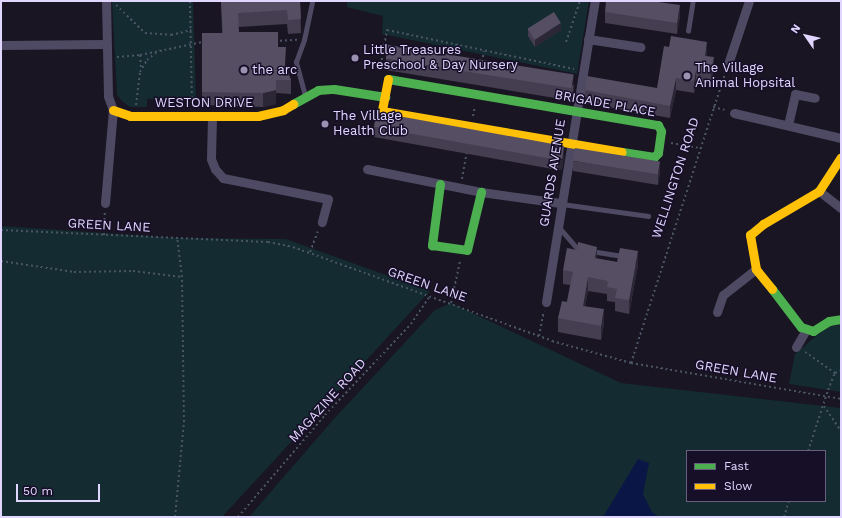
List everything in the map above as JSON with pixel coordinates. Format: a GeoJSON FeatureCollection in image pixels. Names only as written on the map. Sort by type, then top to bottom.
{"type":"FeatureCollection","features":[{"type":"Feature","properties":{"kind":"street"},"geometry":{"type":"LineString","coordinates":[[105,203],[113,110],[108,96],[105,44],[106,1]]}},
{"type":"Feature","properties":{"kind":"street","name":"GUARDS AVENUE"},"geometry":{"type":"LineString","coordinates":[[546,302],[560,203],[595,1]]}},
{"type":"Feature","properties":{"kind":"street"},"geometry":{"type":"LineString","coordinates":[[729,61],[749,1]]}},
{"type":"Feature","properties":{"kind":"street"},"geometry":{"type":"LineString","coordinates":[[588,39],[640,47]]}},
{"type":"Feature","properties":{"kind":"street"},"geometry":{"type":"LineString","coordinates":[[1,45],[105,44]]}},
{"type":"Feature","properties":{"kind":"street","name":"BRIGADE PLACE"},"geometry":{"type":"LineString","coordinates":[[388,79],[658,125],[661,131],[658,153],[654,157],[382,112],[385,97],[388,79]]}},
{"type":"Feature","properties":{"kind":"street","name":"WESTON DRIVE"},"geometry":{"type":"LineString","coordinates":[[113,110],[137,116],[257,119],[283,110],[318,90],[334,89],[385,97]]}},
{"type":"Feature","properties":{"kind":"street"},"geometry":{"type":"LineString","coordinates":[[788,125],[795,94],[815,98]]}},
{"type":"Feature","properties":{"kind":"street"},"geometry":{"type":"LineString","coordinates":[[734,113],[841,138]]}},
{"type":"Feature","properties":{"kind":"street"},"geometry":{"type":"LineString","coordinates":[[212,117],[211,159],[214,169],[222,178],[328,199],[322,222]]}},
{"type":"Feature","properties":{"kind":"street"},"geometry":{"type":"LineString","coordinates":[[841,157],[833,173],[819,191],[763,224],[750,235],[756,269],[801,327],[806,330],[813,331],[829,321],[841,319]]}},
{"type":"Feature","properties":{"kind":"street"},"geometry":{"type":"LineString","coordinates":[[367,169],[481,192],[560,203]]}},
{"type":"Feature","properties":{"kind":"street"},"geometry":{"type":"LineString","coordinates":[[440,184],[432,245],[468,250],[481,192]]}},
{"type":"Feature","properties":{"kind":"street"},"geometry":{"type":"LineString","coordinates":[[819,191],[841,208]]}},
{"type":"Feature","properties":{"kind":"street"},"geometry":{"type":"LineString","coordinates":[[717,312],[723,295],[756,269]]}},
{"type":"Feature","properties":{"kind":"street"},"geometry":{"type":"LineString","coordinates":[[797,346],[806,330]]}},
{"type":"Feature","properties":{"kind":"lane"},"geometry":{"type":"LineString","coordinates":[[306,97],[296,62],[304,40],[312,1]]}},
{"type":"Feature","properties":{"kind":"lane"},"geometry":{"type":"LineString","coordinates":[[688,31],[693,1]]}},
{"type":"Feature","properties":{"kind":"lane"},"geometry":{"type":"LineString","coordinates":[[560,203],[648,216]]}},
{"type":"Feature","properties":{"kind":"lane"},"geometry":{"type":"LineString","coordinates":[[557,224],[577,248],[627,257]]}},
{"type":"Feature","properties":{"kind":"path"},"geometry":{"type":"LineString","coordinates":[[113,1],[145,33],[171,35],[191,30]]}},
{"type":"Feature","properties":{"kind":"path"},"geometry":{"type":"LineString","coordinates":[[190,1],[192,117]]}},
{"type":"Feature","properties":{"kind":"path"},"geometry":{"type":"LineString","coordinates":[[566,42],[580,1]]}},
{"type":"Feature","properties":{"kind":"path"},"geometry":{"type":"LineString","coordinates":[[379,74],[387,30],[582,71]]}},
{"type":"Feature","properties":{"kind":"path"},"geometry":{"type":"LineString","coordinates":[[274,41],[304,40]]}},
{"type":"Feature","properties":{"kind":"path"},"geometry":{"type":"LineString","coordinates":[[106,58],[140,55],[191,43],[205,42]]}},
{"type":"Feature","properties":{"kind":"path"},"geometry":{"type":"LineString","coordinates":[[141,69],[147,60],[159,51]]}},
{"type":"Feature","properties":{"kind":"path"},"geometry":{"type":"LineString","coordinates":[[137,116],[136,91],[141,69],[140,55]]}},
{"type":"Feature","properties":{"kind":"path","name":"WELLINGTON ROAD"},"geometry":{"type":"LineString","coordinates":[[631,363],[699,148],[729,61]]}},
{"type":"Feature","properties":{"kind":"path"},"geometry":{"type":"LineString","coordinates":[[713,106],[734,113]]}},
{"type":"Feature","properties":{"kind":"path"},"geometry":{"type":"LineString","coordinates":[[660,141],[699,148]]}},
{"type":"Feature","properties":{"kind":"path"},"geometry":{"type":"LineString","coordinates":[[104,235],[105,203]]}},
{"type":"Feature","properties":{"kind":"path"},"geometry":{"type":"LineString","coordinates":[[310,252],[322,222]]}},
{"type":"Feature","properties":{"kind":"path","name":"GREEN LANE"},"geometry":{"type":"LineString","coordinates":[[1,230],[268,242],[310,252],[429,297],[452,303],[539,336],[631,363],[841,399]]}},
{"type":"Feature","properties":{"kind":"path"},"geometry":{"type":"LineString","coordinates":[[175,517],[184,422],[182,277],[177,238]]}},
{"type":"Feature","properties":{"kind":"path"},"geometry":{"type":"LineString","coordinates":[[452,303],[463,250]]}},
{"type":"Feature","properties":{"kind":"path"},"geometry":{"type":"LineString","coordinates":[[1,261],[74,272],[133,271],[182,277]]}},
{"type":"Feature","properties":{"kind":"path","name":"MAGAZINE ROAD"},"geometry":{"type":"LineString","coordinates":[[238,517],[325,415],[410,324],[429,297]]}},
{"type":"Feature","properties":{"kind":"path"},"geometry":{"type":"LineString","coordinates":[[539,336],[546,302]]}},
{"type":"Feature","properties":{"kind":"path"},"geometry":{"type":"LineString","coordinates":[[797,346],[808,356],[834,373],[841,371]]}},
{"type":"Feature","properties":{"kind":"path"},"geometry":{"type":"LineString","coordinates":[[808,450],[834,373]]}},
{"type":"Feature","properties":{"kind":"path"},"geometry":{"type":"LineString","coordinates":[[824,406],[841,431]]}},
{"type":"Feature","properties":{"kind":"path"},"geometry":{"type":"LineString","coordinates":[[784,517],[789,502]]}},
{"type":"Feature","properties":{"kind":"green space"},"geometry":{"type":"Polygon","coordinates":[[[112,1],[193,1],[196,98],[147,99],[147,107],[130,107],[123,102],[117,95],[112,1]]]}},
{"type":"Feature","properties":{"kind":"green space"},"geometry":{"type":"Polygon","coordinates":[[[347,1],[589,1],[577,74],[382,34],[383,16],[347,7],[347,1]]]}},
{"type":"Feature","properties":{"kind":"green space"},"geometry":{"type":"Polygon","coordinates":[[[1,226],[177,238],[286,239],[430,291],[222,517],[1,517],[1,226]]]}},
{"type":"Feature","properties":{"kind":"green space"},"geometry":{"type":"Polygon","coordinates":[[[451,303],[621,383],[841,408],[841,517],[249,517],[332,421],[435,310],[451,303]]]}},
{"type":"Feature","properties":{"kind":"green space"},"geometry":{"type":"Polygon","coordinates":[[[841,325],[841,392],[789,384],[795,354],[817,335],[831,326],[841,325]]]}},
{"type":"Feature","properties":{"kind":"shaded area"},"geometry":{"type":"Polygon","coordinates":[[[638,459],[649,463],[643,494],[652,512],[659,517],[603,517],[638,459]]]}},
{"type":"Feature","properties":{"kind":"building"},"geometry":{"type":"Polygon","coordinates":[[[221,1],[300,1],[301,19],[288,20],[287,10],[238,13],[239,32],[278,32],[278,47],[286,47],[285,65],[291,80],[276,80],[276,90],[263,93],[202,92],[202,33],[223,33],[221,1]]]}},
{"type":"Feature","properties":{"kind":"building"},"geometry":{"type":"Polygon","coordinates":[[[606,1],[651,1],[680,5],[677,23],[605,12],[606,1]]]}},
{"type":"Feature","properties":{"kind":"building"},"geometry":{"type":"Polygon","coordinates":[[[554,12],[561,23],[535,39],[528,28],[554,12]]]}},
{"type":"Feature","properties":{"kind":"building"},"geometry":{"type":"Polygon","coordinates":[[[671,36],[707,42],[705,56],[714,57],[711,72],[696,70],[694,81],[676,78],[670,106],[585,90],[587,76],[657,88],[664,46],[669,47],[671,36]]]}},
{"type":"Feature","properties":{"kind":"building"},"geometry":{"type":"Polygon","coordinates":[[[388,45],[574,74],[571,88],[386,59],[388,45]]]}},
{"type":"Feature","properties":{"kind":"building"},"geometry":{"type":"Polygon","coordinates":[[[376,112],[564,146],[562,159],[558,160],[374,127],[376,112]]]}},
{"type":"Feature","properties":{"kind":"building"},"geometry":{"type":"Polygon","coordinates":[[[575,148],[660,161],[658,174],[573,161],[575,148]]]}},
{"type":"Feature","properties":{"kind":"building"},"geometry":{"type":"Polygon","coordinates":[[[578,242],[597,247],[595,258],[617,262],[620,248],[638,251],[629,300],[615,298],[617,289],[607,287],[608,281],[588,277],[583,306],[604,309],[601,326],[558,318],[562,301],[567,302],[573,272],[563,270],[567,248],[577,250],[578,242]]]}},
{"type":"Feature","properties":{"kind":"traffic: fast"},"geometry":{"type":"LineString","coordinates":[[388,79],[658,125],[661,131],[658,153],[654,157],[622,152]]}},
{"type":"Feature","properties":{"kind":"traffic: fast"},"geometry":{"type":"LineString","coordinates":[[293,104],[318,90],[334,89],[385,97]]}},
{"type":"Feature","properties":{"kind":"traffic: fast"},"geometry":{"type":"LineString","coordinates":[[440,184],[432,245],[467,250],[481,192]]}},
{"type":"Feature","properties":{"kind":"traffic: fast"},"geometry":{"type":"LineString","coordinates":[[772,289],[801,327],[813,331],[829,321],[841,319]]}},
{"type":"Feature","properties":{"kind":"traffic: slow"},"geometry":{"type":"LineString","coordinates":[[388,79],[382,111],[622,152]]}},
{"type":"Feature","properties":{"kind":"traffic: slow"},"geometry":{"type":"LineString","coordinates":[[113,110],[130,116],[258,116],[283,110],[293,104]]}},
{"type":"Feature","properties":{"kind":"traffic: slow"},"geometry":{"type":"LineString","coordinates":[[772,289],[756,269],[750,235],[763,224],[819,191],[841,157]]}},
{"type":"Feature","properties":{"kind":"place","name":"Little Treasures Preschool & Day Nursery"},"geometry":{"type":"Point","coordinates":[355,58]}},
{"type":"Feature","properties":{"kind":"place","name":"the arc"},"geometry":{"type":"Point","coordinates":[244,70]}},
{"type":"Feature","properties":{"kind":"place","name":"The Village Animal Hopsital"},"geometry":{"type":"Point","coordinates":[687,76]}},
{"type":"Feature","properties":{"kind":"place","name":"The Village Health Club"},"geometry":{"type":"Point","coordinates":[325,124]}}]}
